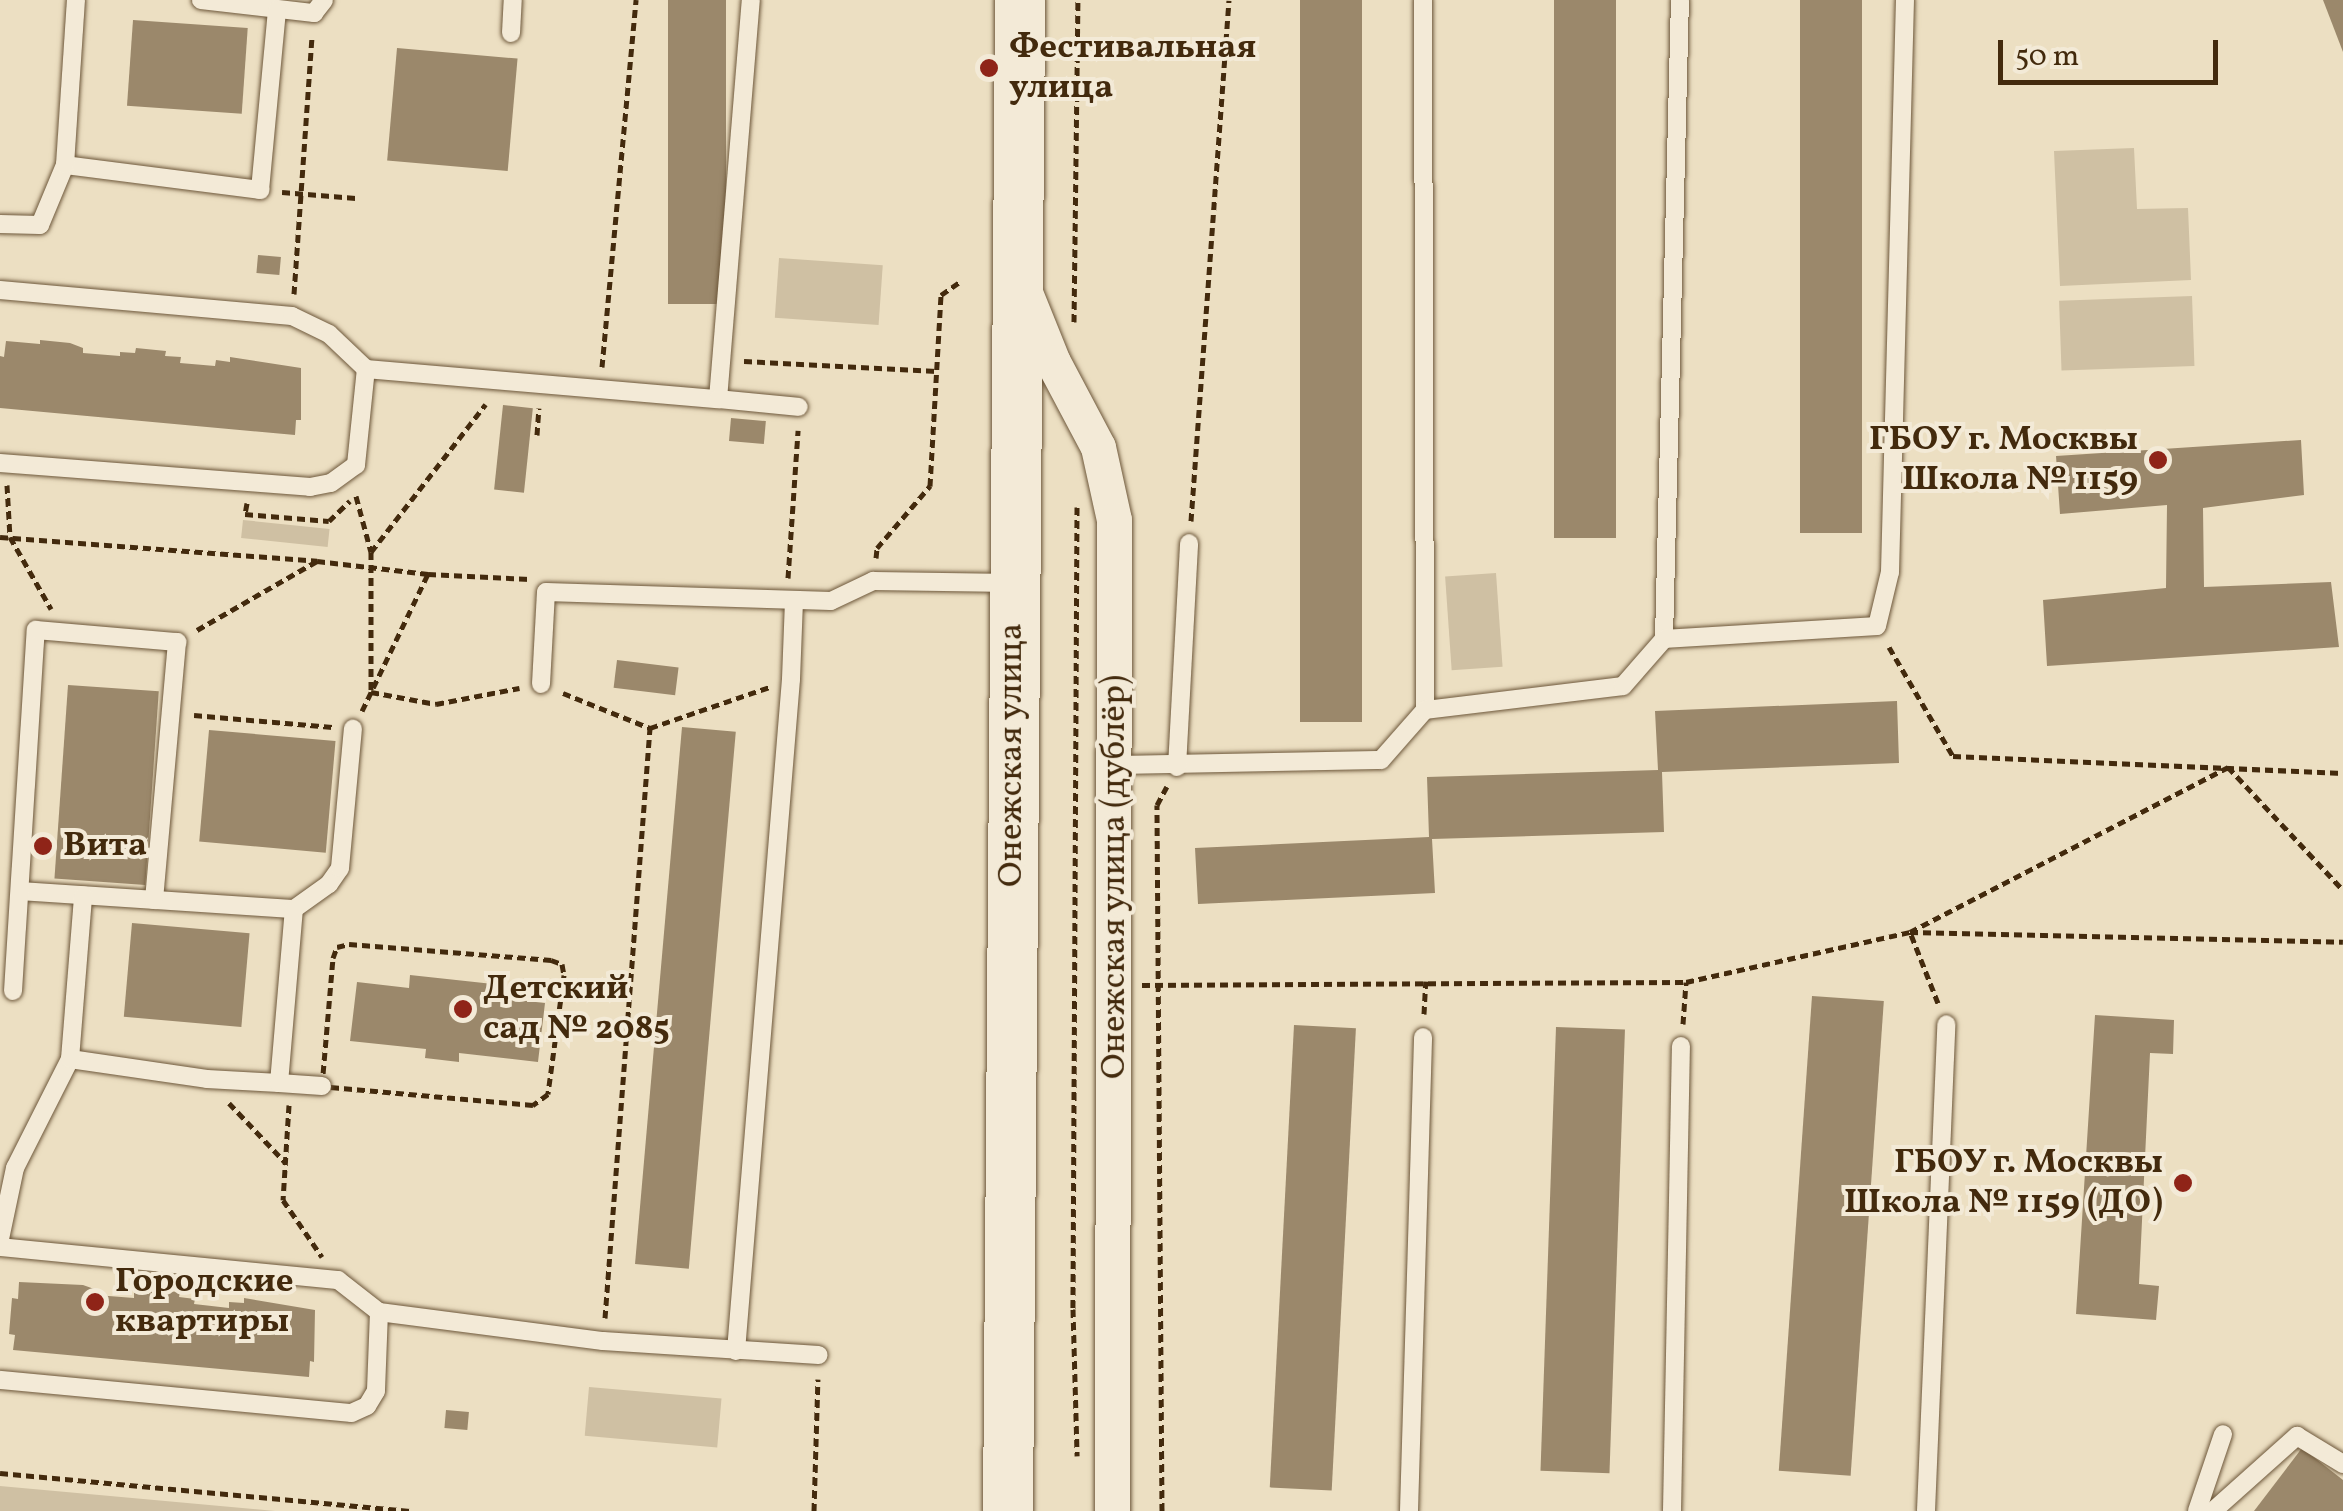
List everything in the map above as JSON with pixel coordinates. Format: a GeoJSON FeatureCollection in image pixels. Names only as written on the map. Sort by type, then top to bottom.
{"type":"FeatureCollection","features":[{"type":"Feature","properties":{"kind":"main road","name":"Онежская улица"},"geometry":{"type":"LineString","coordinates":[[1008,1511],[1020,0]]}},
{"type":"Feature","properties":{"kind":"street","name":"Онежская улица (дублёр)"},"geometry":{"type":"LineString","coordinates":[[1015,264],[1053,362],[1098,447],[1114,520],[1112,1511]]}},
{"type":"Feature","properties":{"kind":"lane"},"geometry":{"type":"LineString","coordinates":[[0,224],[40,225],[65,165],[76,0]]}},
{"type":"Feature","properties":{"kind":"lane"},"geometry":{"type":"LineString","coordinates":[[201,0],[277,10],[319,6]]}},
{"type":"Feature","properties":{"kind":"lane"},"geometry":{"type":"LineString","coordinates":[[510,33],[513,0]]}},
{"type":"Feature","properties":{"kind":"lane"},"geometry":{"type":"LineString","coordinates":[[718,399],[751,0]]}},
{"type":"Feature","properties":{"kind":"lane"},"geometry":{"type":"LineString","coordinates":[[1422,0],[1425,710]]}},
{"type":"Feature","properties":{"kind":"lane"},"geometry":{"type":"LineString","coordinates":[[1114,764],[1177,767],[1380,760],[1425,710],[1623,686],[1664,639],[1680,0]]}},
{"type":"Feature","properties":{"kind":"lane"},"geometry":{"type":"LineString","coordinates":[[1664,639],[1877,626],[1890,572],[1904,0]]}},
{"type":"Feature","properties":{"kind":"lane"},"geometry":{"type":"LineString","coordinates":[[65,165],[260,190],[277,10]]}},
{"type":"Feature","properties":{"kind":"lane"},"geometry":{"type":"LineString","coordinates":[[0,290],[292,316],[329,334],[366,369],[799,407]]}},
{"type":"Feature","properties":{"kind":"lane"},"geometry":{"type":"LineString","coordinates":[[3,463],[310,486],[332,483],[356,464],[366,369]]}},
{"type":"Feature","properties":{"kind":"lane"},"geometry":{"type":"LineString","coordinates":[[1177,767],[1189,544]]}},
{"type":"Feature","properties":{"kind":"lane"},"geometry":{"type":"LineString","coordinates":[[541,684],[546,592],[790,596],[831,601],[873,580],[1013,583]]}},
{"type":"Feature","properties":{"kind":"lane"},"geometry":{"type":"LineString","coordinates":[[736,1351],[791,680],[790,596]]}},
{"type":"Feature","properties":{"kind":"lane"},"geometry":{"type":"LineString","coordinates":[[13,991],[36,630],[177,642],[174,713],[154,900]]}},
{"type":"Feature","properties":{"kind":"lane"},"geometry":{"type":"LineString","coordinates":[[21,891],[294,909],[329,884],[340,868],[353,729]]}},
{"type":"Feature","properties":{"kind":"lane"},"geometry":{"type":"LineString","coordinates":[[0,1239],[15,1168],[70,1059],[83,896]]}},
{"type":"Feature","properties":{"kind":"lane"},"geometry":{"type":"LineString","coordinates":[[285,1083],[294,909]]}},
{"type":"Feature","properties":{"kind":"lane"},"geometry":{"type":"LineString","coordinates":[[1926,1511],[1946,1024]]}},
{"type":"Feature","properties":{"kind":"lane"},"geometry":{"type":"LineString","coordinates":[[1409,1511],[1423,1036]]}},
{"type":"Feature","properties":{"kind":"lane"},"geometry":{"type":"LineString","coordinates":[[1672,1511],[1682,1046]]}},
{"type":"Feature","properties":{"kind":"lane"},"geometry":{"type":"LineString","coordinates":[[70,1059],[207,1079],[322,1086]]}},
{"type":"Feature","properties":{"kind":"lane"},"geometry":{"type":"LineString","coordinates":[[0,1247],[338,1280],[379,1312],[603,1340],[819,1355]]}},
{"type":"Feature","properties":{"kind":"lane"},"geometry":{"type":"LineString","coordinates":[[0,1380],[351,1413],[367,1406],[376,1391],[379,1312]]}},
{"type":"Feature","properties":{"kind":"lane"},"geometry":{"type":"LineString","coordinates":[[2196,1511],[2224,1434]]}},
{"type":"Feature","properties":{"kind":"lane"},"geometry":{"type":"LineString","coordinates":[[2213,1511],[2297,1436],[2343,1464]]}},
{"type":"Feature","properties":{"kind":"path"},"geometry":{"type":"LineString","coordinates":[[600,390],[636,0]]}},
{"type":"Feature","properties":{"kind":"path"},"geometry":{"type":"LineString","coordinates":[[1074,327],[1078,0]]}},
{"type":"Feature","properties":{"kind":"path"},"geometry":{"type":"LineString","coordinates":[[1189,544],[1229,0]]}},
{"type":"Feature","properties":{"kind":"path"},"geometry":{"type":"LineString","coordinates":[[292,316],[319,6]]}},
{"type":"Feature","properties":{"kind":"path"},"geometry":{"type":"LineString","coordinates":[[260,190],[356,198]]}},
{"type":"Feature","properties":{"kind":"path"},"geometry":{"type":"LineString","coordinates":[[873,580],[877,548],[930,486],[941,295],[961,281]]}},
{"type":"Feature","properties":{"kind":"path"},"geometry":{"type":"LineString","coordinates":[[721,360],[936,371]]}},
{"type":"Feature","properties":{"kind":"path"},"geometry":{"type":"LineString","coordinates":[[371,552],[504,381]]}},
{"type":"Feature","properties":{"kind":"path"},"geometry":{"type":"LineString","coordinates":[[790,596],[799,407]]}},
{"type":"Feature","properties":{"kind":"path"},"geometry":{"type":"LineString","coordinates":[[3,463],[10,538],[64,633]]}},
{"type":"Feature","properties":{"kind":"path"},"geometry":{"type":"LineString","coordinates":[[356,464],[362,484],[356,496],[371,552],[371,692]]}},
{"type":"Feature","properties":{"kind":"path"},"geometry":{"type":"LineString","coordinates":[[1076,494],[1073,1309],[1078,1474]]}},
{"type":"Feature","properties":{"kind":"path"},"geometry":{"type":"LineString","coordinates":[[0,536],[317,561],[428,574],[541,579]]}},
{"type":"Feature","properties":{"kind":"path"},"geometry":{"type":"LineString","coordinates":[[177,642],[317,561]]}},
{"type":"Feature","properties":{"kind":"path"},"geometry":{"type":"LineString","coordinates":[[174,713],[353,729],[428,574]]}},
{"type":"Feature","properties":{"kind":"path"},"geometry":{"type":"LineString","coordinates":[[1877,626],[1953,756],[2343,773]]}},
{"type":"Feature","properties":{"kind":"path"},"geometry":{"type":"LineString","coordinates":[[371,692],[436,704],[541,684],[650,728],[791,680]]}},
{"type":"Feature","properties":{"kind":"path"},"geometry":{"type":"LineString","coordinates":[[603,1340],[650,728]]}},
{"type":"Feature","properties":{"kind":"path"},"geometry":{"type":"LineString","coordinates":[[1162,1511],[1157,805],[1177,767]]}},
{"type":"Feature","properties":{"kind":"path"},"geometry":{"type":"LineString","coordinates":[[2228,767],[2343,890]]}},
{"type":"Feature","properties":{"kind":"path"},"geometry":{"type":"LineString","coordinates":[[1910,932],[2228,767]]}},
{"type":"Feature","properties":{"kind":"path"},"geometry":{"type":"LineString","coordinates":[[1910,932],[1946,1024]]}},
{"type":"Feature","properties":{"kind":"path"},"geometry":{"type":"LineString","coordinates":[[1114,985],[1686,982],[1910,932],[2343,942]]}},
{"type":"Feature","properties":{"kind":"path"},"geometry":{"type":"LineString","coordinates":[[349,944],[562,964],[553,1084],[542,1101],[533,1105],[322,1086],[337,947],[349,944]]}},
{"type":"Feature","properties":{"kind":"path"},"geometry":{"type":"LineString","coordinates":[[1423,1036],[1426,981]]}},
{"type":"Feature","properties":{"kind":"path"},"geometry":{"type":"LineString","coordinates":[[1682,1046],[1686,982]]}},
{"type":"Feature","properties":{"kind":"path"},"geometry":{"type":"LineString","coordinates":[[207,1079],[286,1162]]}},
{"type":"Feature","properties":{"kind":"path"},"geometry":{"type":"LineString","coordinates":[[285,1083],[284,1200],[338,1280]]}},
{"type":"Feature","properties":{"kind":"path"},"geometry":{"type":"LineString","coordinates":[[814,1511],[819,1355]]}},
{"type":"Feature","properties":{"kind":"path"},"geometry":{"type":"LineString","coordinates":[[0,1473],[410,1511]]}},
{"type":"Feature","properties":{"kind":"shaded area"},"geometry":{"type":"Polygon","coordinates":[[[2134,148],[2137,209],[2188,208],[2191,280],[2060,286],[2054,151],[2134,148]]]}},
{"type":"Feature","properties":{"kind":"shaded area"},"geometry":{"type":"Polygon","coordinates":[[[779,258],[883,265],[879,325],[775,318],[779,258]]]}},
{"type":"Feature","properties":{"kind":"shaded area"},"geometry":{"type":"Polygon","coordinates":[[[2192,296],[2194,366],[2062,371],[2059,301],[2192,296]]]}},
{"type":"Feature","properties":{"kind":"shaded area"},"geometry":{"type":"Polygon","coordinates":[[[243,520],[330,529],[328,547],[241,538],[243,520]]]}},
{"type":"Feature","properties":{"kind":"shaded area"},"geometry":{"type":"Polygon","coordinates":[[[1496,573],[1503,667],[1452,670],[1445,577],[1496,573]]]}},
{"type":"Feature","properties":{"kind":"shaded area"},"geometry":{"type":"Polygon","coordinates":[[[589,1387],[721,1399],[717,1447],[585,1436],[589,1387]]]}},
{"type":"Feature","properties":{"kind":"shaded area"},"geometry":{"type":"Polygon","coordinates":[[[0,1486],[275,1511],[0,1511],[0,1486]]]}},
{"type":"Feature","properties":{"kind":"building"},"geometry":{"type":"Polygon","coordinates":[[[668,0],[726,0],[726,304],[668,304],[668,0]]]}},
{"type":"Feature","properties":{"kind":"building"},"geometry":{"type":"Polygon","coordinates":[[[1300,0],[1362,0],[1362,722],[1300,722],[1300,0]]]}},
{"type":"Feature","properties":{"kind":"building"},"geometry":{"type":"Polygon","coordinates":[[[1554,0],[1616,0],[1616,538],[1554,538],[1554,0]]]}},
{"type":"Feature","properties":{"kind":"building"},"geometry":{"type":"Polygon","coordinates":[[[1800,0],[1862,0],[1862,533],[1800,533],[1800,0]]]}},
{"type":"Feature","properties":{"kind":"building"},"geometry":{"type":"Polygon","coordinates":[[[2323,0],[2343,0],[2343,52],[2323,0]]]}},
{"type":"Feature","properties":{"kind":"building"},"geometry":{"type":"Polygon","coordinates":[[[133,20],[248,28],[242,114],[127,106],[133,20]]]}},
{"type":"Feature","properties":{"kind":"building"},"geometry":{"type":"Polygon","coordinates":[[[397,48],[518,59],[508,171],[387,161],[397,48]]]}},
{"type":"Feature","properties":{"kind":"building"},"geometry":{"type":"Polygon","coordinates":[[[258,255],[281,257],[279,275],[256,273],[258,255]]]}},
{"type":"Feature","properties":{"kind":"building"},"geometry":{"type":"Polygon","coordinates":[[[40,340],[70,343],[83,348],[83,353],[120,356],[120,352],[135,353],[136,348],[166,351],[165,356],[181,357],[180,363],[215,366],[216,360],[230,362],[230,357],[301,368],[301,420],[296,420],[295,435],[0,408],[0,356],[4,357],[6,341],[40,344],[40,340]]]}},
{"type":"Feature","properties":{"kind":"building"},"geometry":{"type":"Polygon","coordinates":[[[503,405],[533,408],[524,493],[494,490],[503,405]]]}},
{"type":"Feature","properties":{"kind":"building"},"geometry":{"type":"Polygon","coordinates":[[[731,418],[766,421],[764,444],[729,441],[731,418]]]}},
{"type":"Feature","properties":{"kind":"building"},"geometry":{"type":"Polygon","coordinates":[[[2301,440],[2304,495],[2203,508],[2204,587],[2331,582],[2339,647],[2047,666],[2043,600],[2166,588],[2167,505],[2060,514],[2056,456],[2301,440]]]}},
{"type":"Feature","properties":{"kind":"building"},"geometry":{"type":"Polygon","coordinates":[[[617,660],[679,668],[675,695],[614,688],[617,660]]]}},
{"type":"Feature","properties":{"kind":"building"},"geometry":{"type":"Polygon","coordinates":[[[68,685],[159,691],[145,885],[54,879],[68,685]]]}},
{"type":"Feature","properties":{"kind":"building"},"geometry":{"type":"Polygon","coordinates":[[[1897,701],[1899,763],[1662,772],[1664,832],[1432,839],[1435,893],[1198,904],[1195,848],[1429,837],[1427,777],[1658,770],[1655,711],[1897,701]]]}},
{"type":"Feature","properties":{"kind":"building"},"geometry":{"type":"Polygon","coordinates":[[[682,727],[736,732],[689,1269],[635,1264],[682,727]]]}},
{"type":"Feature","properties":{"kind":"building"},"geometry":{"type":"Polygon","coordinates":[[[209,730],[336,741],[326,853],[199,842],[209,730]]]}},
{"type":"Feature","properties":{"kind":"building"},"geometry":{"type":"Polygon","coordinates":[[[132,923],[250,933],[241,1027],[124,1017],[132,923]]]}},
{"type":"Feature","properties":{"kind":"building"},"geometry":{"type":"Polygon","coordinates":[[[410,975],[493,984],[491,997],[545,1003],[538,1062],[459,1053],[459,1062],[425,1058],[426,1049],[350,1041],[357,982],[409,988],[410,975]]]}},
{"type":"Feature","properties":{"kind":"building"},"geometry":{"type":"Polygon","coordinates":[[[1812,996],[1884,1001],[1851,1476],[1779,1471],[1812,996]]]}},
{"type":"Feature","properties":{"kind":"building"},"geometry":{"type":"Polygon","coordinates":[[[2095,1015],[2174,1020],[2173,1054],[2150,1053],[2139,1284],[2159,1286],[2156,1320],[2076,1314],[2095,1015]]]}},
{"type":"Feature","properties":{"kind":"building"},"geometry":{"type":"Polygon","coordinates":[[[1294,1025],[1356,1028],[1332,1491],[1270,1487],[1294,1025]]]}},
{"type":"Feature","properties":{"kind":"building"},"geometry":{"type":"Polygon","coordinates":[[[1556,1027],[1625,1029],[1609,1473],[1541,1471],[1556,1027]]]}},
{"type":"Feature","properties":{"kind":"building"},"geometry":{"type":"Polygon","coordinates":[[[19,1282],[83,1285],[97,1290],[96,1295],[134,1298],[134,1293],[149,1294],[149,1290],[180,1292],[179,1297],[195,1299],[194,1304],[229,1308],[229,1302],[244,1303],[244,1298],[315,1310],[314,1362],[310,1361],[309,1377],[13,1350],[15,1335],[9,1334],[12,1298],[18,1299],[19,1282]]]}},
{"type":"Feature","properties":{"kind":"building"},"geometry":{"type":"Polygon","coordinates":[[[446,1410],[469,1412],[467,1430],[444,1428],[446,1410]]]}},
{"type":"Feature","properties":{"kind":"building"},"geometry":{"type":"Polygon","coordinates":[[[2302,1448],[2343,1480],[2343,1511],[2254,1511],[2302,1448]]]}},
{"type":"Feature","properties":{"kind":"place","name":"Фестивальная улица"},"geometry":{"type":"Point","coordinates":[989,68]}},
{"type":"Feature","properties":{"kind":"place","name":"ГБОУ г. Москвы Школа № 1159"},"geometry":{"type":"Point","coordinates":[2158,460]}},
{"type":"Feature","properties":{"kind":"place","name":"Вита"},"geometry":{"type":"Point","coordinates":[43,846]}},
{"type":"Feature","properties":{"kind":"place","name":"Детский сад № 2085"},"geometry":{"type":"Point","coordinates":[463,1009]}},
{"type":"Feature","properties":{"kind":"place","name":"ГБОУ г. Москвы Школа № 1159 (ДО)"},"geometry":{"type":"Point","coordinates":[2183,1183]}},
{"type":"Feature","properties":{"kind":"place","name":"Городские квартиры"},"geometry":{"type":"Point","coordinates":[95,1302]}}]}
